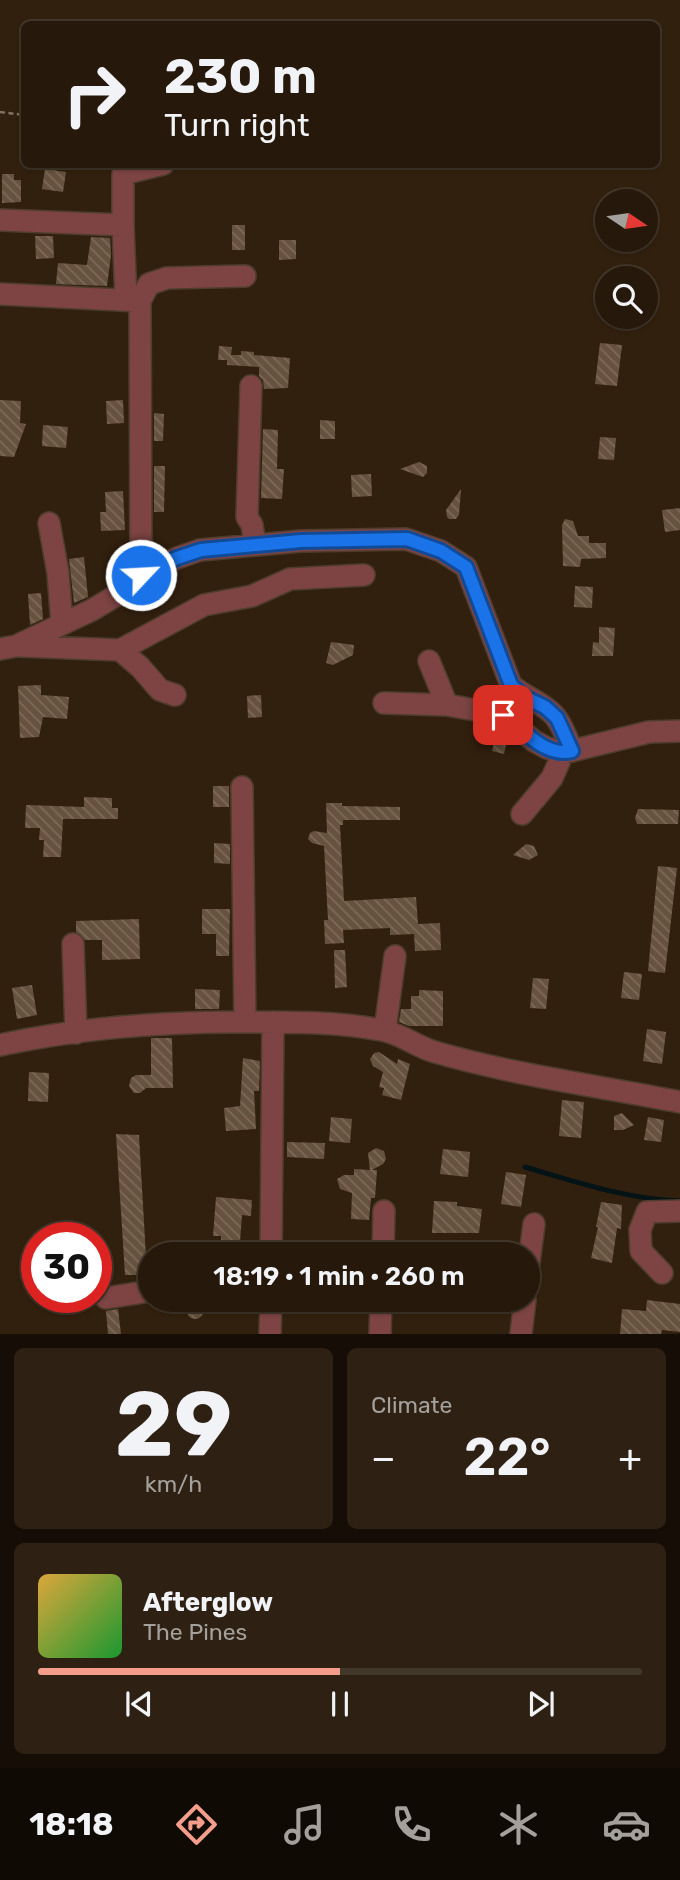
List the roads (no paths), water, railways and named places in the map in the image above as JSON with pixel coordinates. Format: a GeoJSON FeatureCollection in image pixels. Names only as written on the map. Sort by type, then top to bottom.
{"type":"FeatureCollection","features":[{"type":"Feature","properties":{"kind":"street"},"geometry":{"type":"LineString","coordinates":[[123,169],[123,225],[133,300],[141,575]]}},
{"type":"Feature","properties":{"kind":"street"},"geometry":{"type":"LineString","coordinates":[[0,220],[123,225]]}},
{"type":"Feature","properties":{"kind":"street"},"geometry":{"type":"LineString","coordinates":[[0,294],[133,300],[149,284],[167,278],[244,276]]}},
{"type":"Feature","properties":{"kind":"street"},"geometry":{"type":"LineString","coordinates":[[251,386],[247,517],[253,526],[255,545]]}},
{"type":"Feature","properties":{"kind":"street"},"geometry":{"type":"LineString","coordinates":[[48,523],[58,573],[62,624]]}},
{"type":"Feature","properties":{"kind":"street"},"geometry":{"type":"LineString","coordinates":[[8,647],[62,624],[117,595],[141,575],[201,550],[301,541],[407,539],[441,551],[466,567],[511,685],[557,718],[567,752],[552,778],[522,814]]}},
{"type":"Feature","properties":{"kind":"street"},"geometry":{"type":"LineString","coordinates":[[8,647],[120,650],[204,605],[252,596],[290,579],[364,575]]}},
{"type":"Feature","properties":{"kind":"street"},"geometry":{"type":"LineString","coordinates":[[120,650],[140,667],[160,690],[175,695]]}},
{"type":"Feature","properties":{"kind":"street"},"geometry":{"type":"LineString","coordinates":[[429,661],[447,705]]}},
{"type":"Feature","properties":{"kind":"street"},"geometry":{"type":"LineString","coordinates":[[384,703],[447,705],[503,715],[534,741],[547,748],[567,752],[649,732],[680,731]]}},
{"type":"Feature","properties":{"kind":"street"},"geometry":{"type":"LineString","coordinates":[[242,787],[244,1022]]}},
{"type":"Feature","properties":{"kind":"street"},"geometry":{"type":"LineString","coordinates":[[73,944],[76,1033]]}},
{"type":"Feature","properties":{"kind":"street"},"geometry":{"type":"LineString","coordinates":[[385,1030],[395,956]]}},
{"type":"Feature","properties":{"kind":"street"},"geometry":{"type":"LineString","coordinates":[[271,1242],[272,1022]]}},
{"type":"Feature","properties":{"kind":"street"},"geometry":{"type":"LineString","coordinates":[[0,1045],[34,1038],[151,1024],[325,1022],[385,1030],[433,1052],[680,1102]]}},
{"type":"Feature","properties":{"kind":"street"},"geometry":{"type":"LineString","coordinates":[[383,1242],[384,1211]]}},
{"type":"Feature","properties":{"kind":"street"},"geometry":{"type":"LineString","coordinates":[[662,1273],[641,1251],[640,1230],[647,1212],[680,1211]]}},
{"type":"Feature","properties":{"kind":"street"},"geometry":{"type":"LineString","coordinates":[[532,1242],[534,1224]]}},
{"type":"Feature","properties":{"kind":"street"},"geometry":{"type":"LineString","coordinates":[[112,1297],[138,1293]]}},
{"type":"Feature","properties":{"kind":"street"},"geometry":{"type":"LineString","coordinates":[[270,1334],[271,1312]]}},
{"type":"Feature","properties":{"kind":"street"},"geometry":{"type":"LineString","coordinates":[[380,1334],[381,1312]]}},
{"type":"Feature","properties":{"kind":"street"},"geometry":{"type":"LineString","coordinates":[[521,1334],[524,1312]]}},
{"type":"Feature","properties":{"kind":"waterway"},"geometry":{"type":"LineString","coordinates":[[525,1167],[621,1193],[680,1201]]}}]}
